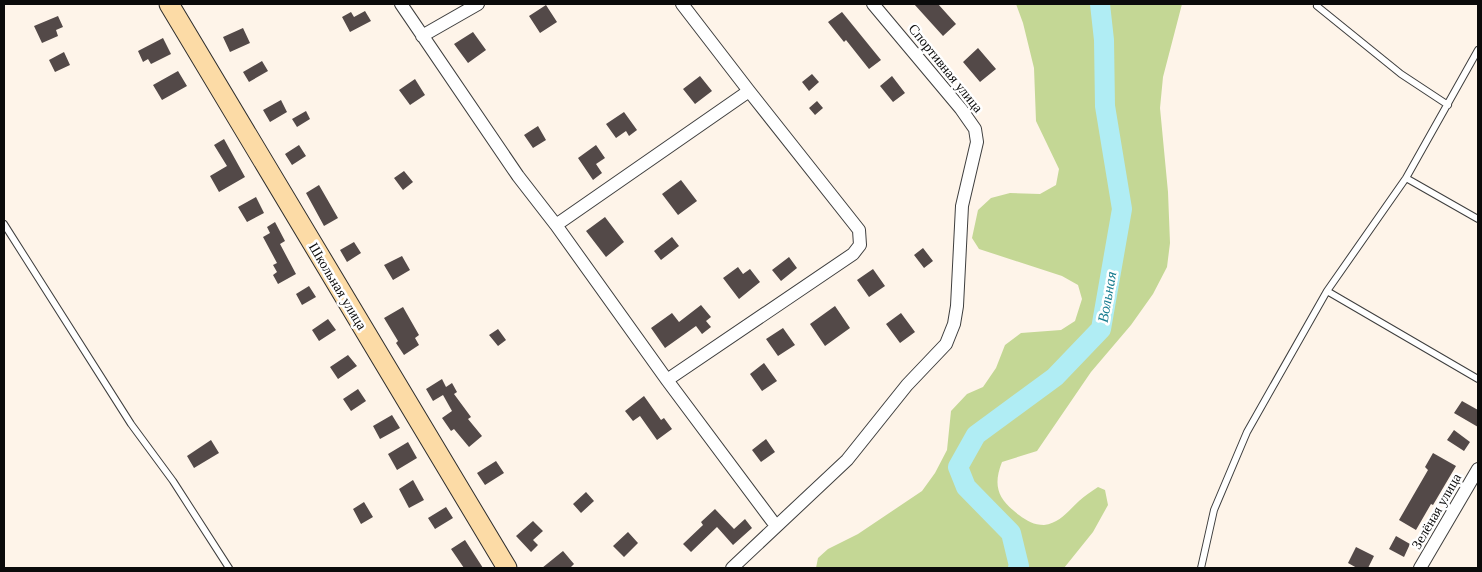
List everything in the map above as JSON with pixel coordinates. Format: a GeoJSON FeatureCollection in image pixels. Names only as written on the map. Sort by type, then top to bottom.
{"type":"FeatureCollection","features":[{"type":"Feature","properties":{"kind":"street","name":"Школьная улица"},"geometry":{"type":"LineString","coordinates":[[169,4],[507,568]]}},
{"type":"Feature","properties":{"kind":"street"},"geometry":{"type":"LineString","coordinates":[[401,4],[518,176],[556,225],[667,380],[776,526],[732,568]]}},
{"type":"Feature","properties":{"kind":"street"},"geometry":{"type":"LineString","coordinates":[[422,36],[478,4]]}},
{"type":"Feature","properties":{"kind":"street"},"geometry":{"type":"LineString","coordinates":[[667,380],[852,254],[860,245],[859,230],[682,4]]}},
{"type":"Feature","properties":{"kind":"street","name":"Спортивная улица"},"geometry":{"type":"LineString","coordinates":[[776,526],[847,460],[907,386],[946,344],[954,324],[957,306],[962,206],[977,142],[975,129],[961,109],[873,4]]}},
{"type":"Feature","properties":{"kind":"street"},"geometry":{"type":"LineString","coordinates":[[556,225],[749,91]]}},
{"type":"Feature","properties":{"kind":"street","name":"Зелёная улица"},"geometry":{"type":"LineString","coordinates":[[1420,568],[1478,469]]}},
{"type":"Feature","properties":{"kind":"lane"},"geometry":{"type":"LineString","coordinates":[[1317,6],[1401,74],[1448,105]]}},
{"type":"Feature","properties":{"kind":"lane"},"geometry":{"type":"LineString","coordinates":[[1201,568],[1214,510],[1248,432],[1327,291],[1406,178],[1478,50]]}},
{"type":"Feature","properties":{"kind":"lane"},"geometry":{"type":"LineString","coordinates":[[1406,178],[1478,219]]}},
{"type":"Feature","properties":{"kind":"lane"},"geometry":{"type":"LineString","coordinates":[[4,224],[131,424],[173,481],[228,568]]}},
{"type":"Feature","properties":{"kind":"lane"},"geometry":{"type":"LineString","coordinates":[[1327,291],[1478,379]]}},
{"type":"Feature","properties":{"kind":"green space"},"geometry":{"type":"Polygon","coordinates":[[[1016,4],[1182,4],[1163,77],[1160,108],[1168,192],[1170,243],[1167,267],[1153,294],[1131,325],[1091,372],[1037,451],[1002,462],[999,471],[999,492],[1006,504],[1022,517],[1037,524],[1044,525],[1055,522],[1098,487],[1105,490],[1108,505],[1093,532],[1064,568],[816,568],[818,558],[828,549],[858,534],[922,491],[935,473],[947,450],[951,411],[967,394],[983,387],[996,368],[1005,345],[1021,333],[1061,330],[1075,321],[1082,299],[1078,285],[1062,276],[979,249],[972,238],[978,210],[991,198],[1010,193],[1040,194],[1056,185],[1059,169],[1036,121],[1034,68],[1023,23],[1016,4]]]}},
{"type":"Feature","properties":{"kind":"building"},"geometry":{"type":"Polygon","coordinates":[[[914,4],[938,4],[956,24],[943,36],[914,4]]]}},
{"type":"Feature","properties":{"kind":"building"},"geometry":{"type":"Polygon","coordinates":[[[546,5],[557,22],[540,33],[529,16],[546,5]]]}},
{"type":"Feature","properties":{"kind":"building"},"geometry":{"type":"Polygon","coordinates":[[[365,11],[371,21],[350,32],[342,17],[351,12],[354,17],[365,11]]]}},
{"type":"Feature","properties":{"kind":"building"},"geometry":{"type":"Polygon","coordinates":[[[842,12],[881,60],[869,69],[846,40],[844,42],[828,22],[842,12]]]}},
{"type":"Feature","properties":{"kind":"building"},"geometry":{"type":"Polygon","coordinates":[[[58,16],[63,27],[56,30],[58,36],[42,43],[34,26],[58,16]]]}},
{"type":"Feature","properties":{"kind":"building"},"geometry":{"type":"Polygon","coordinates":[[[243,28],[250,43],[230,52],[223,37],[243,28]]]}},
{"type":"Feature","properties":{"kind":"building"},"geometry":{"type":"Polygon","coordinates":[[[473,32],[486,50],[468,63],[454,44],[473,32]]]}},
{"type":"Feature","properties":{"kind":"building"},"geometry":{"type":"Polygon","coordinates":[[[163,38],[171,54],[151,64],[148,59],[143,62],[138,51],[163,38]]]}},
{"type":"Feature","properties":{"kind":"building"},"geometry":{"type":"Polygon","coordinates":[[[978,48],[996,69],[980,82],[963,62],[978,48]]]}},
{"type":"Feature","properties":{"kind":"building"},"geometry":{"type":"Polygon","coordinates":[[[64,52],[70,65],[55,72],[49,60],[64,52]]]}},
{"type":"Feature","properties":{"kind":"building"},"geometry":{"type":"Polygon","coordinates":[[[262,61],[268,71],[249,82],[243,72],[262,61]]]}},
{"type":"Feature","properties":{"kind":"building"},"geometry":{"type":"Polygon","coordinates":[[[178,71],[187,86],[162,100],[153,85],[178,71]]]}},
{"type":"Feature","properties":{"kind":"building"},"geometry":{"type":"Polygon","coordinates":[[[812,74],[819,82],[809,91],[802,82],[812,74]]]}},
{"type":"Feature","properties":{"kind":"building"},"geometry":{"type":"Polygon","coordinates":[[[700,76],[712,91],[695,104],[683,89],[700,76]]]}},
{"type":"Feature","properties":{"kind":"building"},"geometry":{"type":"Polygon","coordinates":[[[892,76],[905,93],[893,102],[880,86],[892,76]]]}},
{"type":"Feature","properties":{"kind":"building"},"geometry":{"type":"Polygon","coordinates":[[[415,79],[425,95],[410,105],[399,90],[415,79]]]}},
{"type":"Feature","properties":{"kind":"building"},"geometry":{"type":"Polygon","coordinates":[[[281,100],[287,112],[270,122],[263,110],[281,100]]]}},
{"type":"Feature","properties":{"kind":"building"},"geometry":{"type":"Polygon","coordinates":[[[817,101],[823,108],[815,115],[809,108],[817,101]]]}},
{"type":"Feature","properties":{"kind":"building"},"geometry":{"type":"Polygon","coordinates":[[[306,111],[310,119],[297,127],[292,119],[306,111]]]}},
{"type":"Feature","properties":{"kind":"building"},"geometry":{"type":"Polygon","coordinates":[[[624,112],[637,130],[629,136],[626,131],[616,138],[606,124],[624,112]]]}},
{"type":"Feature","properties":{"kind":"building"},"geometry":{"type":"Polygon","coordinates":[[[538,126],[546,140],[533,148],[524,135],[538,126]]]}},
{"type":"Feature","properties":{"kind":"building"},"geometry":{"type":"Polygon","coordinates":[[[224,139],[245,177],[219,192],[210,176],[227,166],[214,145],[224,139]]]}},
{"type":"Feature","properties":{"kind":"building"},"geometry":{"type":"Polygon","coordinates":[[[299,145],[306,156],[292,165],[285,154],[299,145]]]}},
{"type":"Feature","properties":{"kind":"building"},"geometry":{"type":"Polygon","coordinates":[[[596,145],[605,158],[596,164],[602,173],[593,180],[578,158],[596,145]]]}},
{"type":"Feature","properties":{"kind":"building"},"geometry":{"type":"Polygon","coordinates":[[[404,171],[413,182],[403,190],[394,178],[404,171]]]}},
{"type":"Feature","properties":{"kind":"building"},"geometry":{"type":"Polygon","coordinates":[[[681,180],[697,201],[678,215],[662,194],[681,180]]]}},
{"type":"Feature","properties":{"kind":"building"},"geometry":{"type":"Polygon","coordinates":[[[319,185],[338,218],[324,226],[306,193],[319,185]]]}},
{"type":"Feature","properties":{"kind":"building"},"geometry":{"type":"Polygon","coordinates":[[[256,197],[264,213],[247,222],[238,207],[256,197]]]}},
{"type":"Feature","properties":{"kind":"building"},"geometry":{"type":"Polygon","coordinates":[[[605,217],[624,242],[606,257],[586,231],[605,217]]]}},
{"type":"Feature","properties":{"kind":"building"},"geometry":{"type":"Polygon","coordinates":[[[275,222],[285,241],[280,244],[296,274],[278,284],[273,275],[277,272],[273,265],[277,263],[263,237],[270,233],[267,227],[275,222]]]}},
{"type":"Feature","properties":{"kind":"building"},"geometry":{"type":"Polygon","coordinates":[[[672,237],[679,246],[661,260],[654,251],[672,237]]]}},
{"type":"Feature","properties":{"kind":"building"},"geometry":{"type":"Polygon","coordinates":[[[354,242],[361,253],[347,262],[340,250],[354,242]]]}},
{"type":"Feature","properties":{"kind":"building"},"geometry":{"type":"Polygon","coordinates":[[[923,248],[933,261],[924,268],[914,255],[923,248]]]}},
{"type":"Feature","properties":{"kind":"building"},"geometry":{"type":"Polygon","coordinates":[[[402,256],[410,270],[393,280],[384,265],[402,256]]]}},
{"type":"Feature","properties":{"kind":"building"},"geometry":{"type":"Polygon","coordinates":[[[789,257],[797,268],[781,281],[772,270],[789,257]]]}},
{"type":"Feature","properties":{"kind":"building"},"geometry":{"type":"Polygon","coordinates":[[[738,267],[743,274],[750,269],[760,282],[739,299],[723,278],[738,267]]]}},
{"type":"Feature","properties":{"kind":"building"},"geometry":{"type":"Polygon","coordinates":[[[873,269],[885,286],[869,297],[857,280],[873,269]]]}},
{"type":"Feature","properties":{"kind":"building"},"geometry":{"type":"Polygon","coordinates":[[[309,286],[316,297],[302,305],[296,294],[309,286]]]}},
{"type":"Feature","properties":{"kind":"building"},"geometry":{"type":"Polygon","coordinates":[[[701,305],[711,317],[706,321],[711,327],[702,334],[696,326],[665,348],[651,328],[672,313],[679,322],[701,305]]]}},
{"type":"Feature","properties":{"kind":"building"},"geometry":{"type":"Polygon","coordinates":[[[835,306],[850,328],[825,346],[810,324],[835,306]]]}},
{"type":"Feature","properties":{"kind":"building"},"geometry":{"type":"Polygon","coordinates":[[[403,307],[419,335],[415,338],[419,345],[404,355],[384,318],[403,307]]]}},
{"type":"Feature","properties":{"kind":"building"},"geometry":{"type":"Polygon","coordinates":[[[901,313],[915,332],[900,343],[886,324],[901,313]]]}},
{"type":"Feature","properties":{"kind":"building"},"geometry":{"type":"Polygon","coordinates":[[[328,319],[336,330],[319,341],[312,330],[328,319]]]}},
{"type":"Feature","properties":{"kind":"building"},"geometry":{"type":"Polygon","coordinates":[[[783,328],[795,345],[778,356],[766,339],[783,328]]]}},
{"type":"Feature","properties":{"kind":"building"},"geometry":{"type":"Polygon","coordinates":[[[498,329],[506,340],[498,346],[489,335],[498,329]]]}},
{"type":"Feature","properties":{"kind":"building"},"geometry":{"type":"Polygon","coordinates":[[[348,355],[357,366],[338,379],[330,367],[348,355]]]}},
{"type":"Feature","properties":{"kind":"building"},"geometry":{"type":"Polygon","coordinates":[[[764,363],[777,381],[762,391],[750,374],[764,363]]]}},
{"type":"Feature","properties":{"kind":"building"},"geometry":{"type":"Polygon","coordinates":[[[442,379],[446,387],[452,383],[457,392],[454,394],[471,417],[468,419],[482,436],[469,447],[454,429],[451,431],[442,418],[452,411],[443,395],[433,401],[426,389],[442,379]]]}},
{"type":"Feature","properties":{"kind":"building"},"geometry":{"type":"Polygon","coordinates":[[[358,389],[366,401],[351,411],[343,399],[358,389]]]}},
{"type":"Feature","properties":{"kind":"building"},"geometry":{"type":"Polygon","coordinates":[[[644,396],[661,420],[664,418],[672,429],[657,440],[640,416],[633,421],[625,411],[644,396]]]}},
{"type":"Feature","properties":{"kind":"building"},"geometry":{"type":"Polygon","coordinates":[[[1462,401],[1478,410],[1478,427],[1454,413],[1462,401]]]}},
{"type":"Feature","properties":{"kind":"building"},"geometry":{"type":"Polygon","coordinates":[[[392,415],[400,428],[380,439],[373,426],[392,415]]]}},
{"type":"Feature","properties":{"kind":"building"},"geometry":{"type":"Polygon","coordinates":[[[1454,430],[1470,442],[1464,451],[1447,440],[1454,430]]]}},
{"type":"Feature","properties":{"kind":"building"},"geometry":{"type":"Polygon","coordinates":[[[766,439],[775,452],[761,462],[752,450],[766,439]]]}},
{"type":"Feature","properties":{"kind":"building"},"geometry":{"type":"Polygon","coordinates":[[[211,440],[219,453],[194,468],[187,456],[211,440]]]}},
{"type":"Feature","properties":{"kind":"building"},"geometry":{"type":"Polygon","coordinates":[[[408,442],[417,458],[397,470],[388,454],[408,442]]]}},
{"type":"Feature","properties":{"kind":"building"},"geometry":{"type":"Polygon","coordinates":[[[1433,453],[1456,466],[1416,530],[1399,520],[1428,470],[1425,467],[1433,453]]]}},
{"type":"Feature","properties":{"kind":"building"},"geometry":{"type":"Polygon","coordinates":[[[496,461],[504,473],[485,485],[477,473],[496,461]]]}},
{"type":"Feature","properties":{"kind":"building"},"geometry":{"type":"Polygon","coordinates":[[[413,480],[424,500],[409,508],[399,489],[413,480]]]}},
{"type":"Feature","properties":{"kind":"building"},"geometry":{"type":"Polygon","coordinates":[[[586,492],[594,501],[581,513],[573,504],[586,492]]]}},
{"type":"Feature","properties":{"kind":"building"},"geometry":{"type":"Polygon","coordinates":[[[364,502],[373,517],[361,524],[353,509],[364,502]]]}},
{"type":"Feature","properties":{"kind":"building"},"geometry":{"type":"Polygon","coordinates":[[[446,507],[453,518],[435,529],[428,518],[446,507]]]}},
{"type":"Feature","properties":{"kind":"building"},"geometry":{"type":"Polygon","coordinates":[[[715,509],[734,529],[745,519],[752,528],[733,545],[717,527],[691,552],[683,544],[703,525],[701,522],[715,509]]]}},
{"type":"Feature","properties":{"kind":"building"},"geometry":{"type":"Polygon","coordinates":[[[533,521],[543,531],[533,540],[538,545],[531,552],[516,536],[533,521]]]}},
{"type":"Feature","properties":{"kind":"building"},"geometry":{"type":"Polygon","coordinates":[[[628,532],[638,543],[624,557],[613,546],[628,532]]]}},
{"type":"Feature","properties":{"kind":"building"},"geometry":{"type":"Polygon","coordinates":[[[1396,536],[1410,544],[1404,557],[1389,549],[1396,536]]]}},
{"type":"Feature","properties":{"kind":"building"},"geometry":{"type":"Polygon","coordinates":[[[465,540],[483,568],[464,568],[451,549],[465,540]]]}},
{"type":"Feature","properties":{"kind":"building"},"geometry":{"type":"Polygon","coordinates":[[[1356,547],[1374,556],[1368,568],[1357,568],[1348,563],[1356,547]]]}},
{"type":"Feature","properties":{"kind":"building"},"geometry":{"type":"Polygon","coordinates":[[[563,551],[574,564],[570,568],[542,568],[563,551]]]}},
{"type":"Feature","properties":{"kind":"waterway","name":"Вольная"},"geometry":{"type":"LineString","coordinates":[[1018,568],[1011,533],[966,487],[958,467],[976,435],[1055,377],[1101,329],[1122,209],[1105,106],[1104,40],[1100,4]]}}]}
